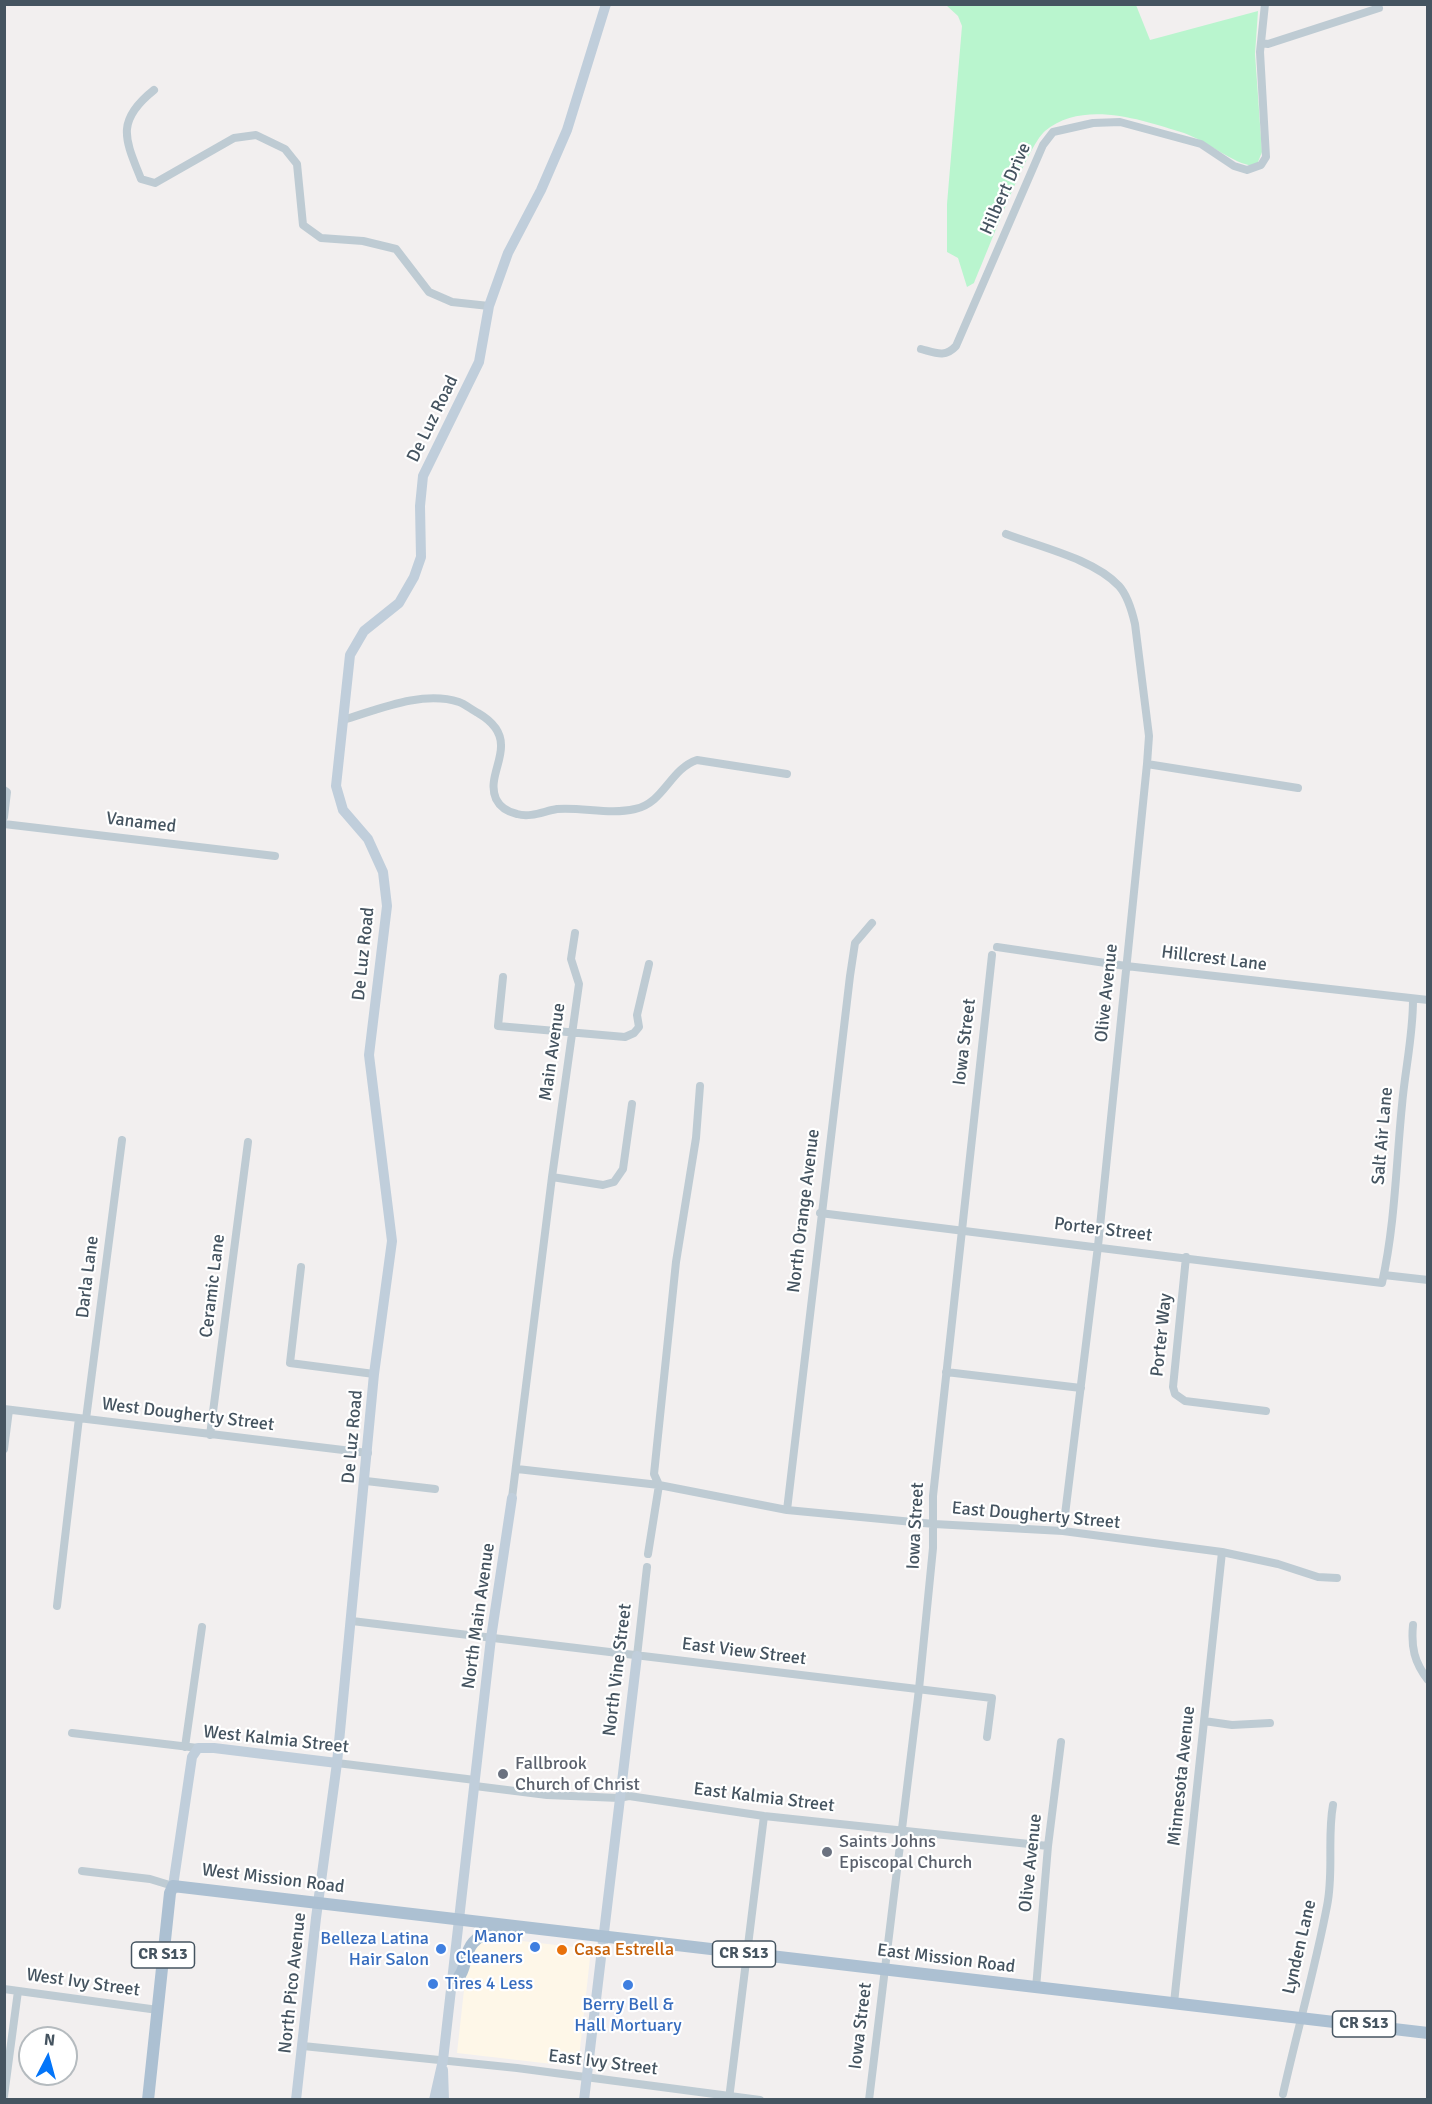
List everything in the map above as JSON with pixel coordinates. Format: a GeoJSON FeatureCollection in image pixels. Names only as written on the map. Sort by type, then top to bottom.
{"type":"FeatureCollection","features":[{"type":"Feature","properties":{"kind":"main road","name":"De Luz Road"},"geometry":{"type":"LineString","coordinates":[[337,1763],[375,1374],[392,1241],[369,1055],[387,906],[382,872],[368,839],[343,810],[336,786],[350,655],[364,632],[399,603],[414,577],[421,557],[420,506],[423,477],[478,362],[489,306],[508,253],[541,190],[567,130],[606,4]]}},
{"type":"Feature","properties":{"kind":"main road","name":"North Main Avenue"},"geometry":{"type":"LineString","coordinates":[[434,2100],[443,2060],[491,1638],[513,1497]]}},
{"type":"Feature","properties":{"kind":"main road","name":"North Vine Street"},"geometry":{"type":"LineString","coordinates":[[584,2100],[637,1656]]}},
{"type":"Feature","properties":{"kind":"main road","name":"West Kalmia Street"},"geometry":{"type":"LineString","coordinates":[[198,1748],[337,1763]]}},
{"type":"Feature","properties":{"kind":"main road"},"geometry":{"type":"LineString","coordinates":[[173,1886],[192,1757],[198,1748]]}},
{"type":"Feature","properties":{"kind":"main road","name":"North Pico Avenue"},"geometry":{"type":"LineString","coordinates":[[296,2100],[318,1903],[337,1763]]}},
{"type":"Feature","properties":{"kind":"main road","name":"West Mission Road"},"geometry":{"type":"LineString","coordinates":[[173,1886],[460,1920]]}},
{"type":"Feature","properties":{"kind":"main road","name":"CR S13"},"geometry":{"type":"LineString","coordinates":[[148,2100],[170,1893],[173,1886]]}},
{"type":"Feature","properties":{"kind":"main road","name":"East Mission Road"},"geometry":{"type":"LineString","coordinates":[[460,1920],[1428,2032]]}},
{"type":"Feature","properties":{"kind":"main road"},"geometry":{"type":"LineString","coordinates":[[452,1985],[459,1978],[465,1955],[476,1938],[506,1926]]}},
{"type":"Feature","properties":{"kind":"main road","name":"North Main Avenue"},"geometry":{"type":"LineString","coordinates":[[443,2060],[444,2100]]}},
{"type":"Feature","properties":{"kind":"street","name":"Hilbert Drive"},"geometry":{"type":"LineString","coordinates":[[921,349],[942,355],[950,352],[956,346],[1043,145],[1053,132],[1093,123],[1120,122],[1201,144],[1234,166],[1247,170],[1261,165],[1266,157],[1261,43],[1265,4]]}},
{"type":"Feature","properties":{"kind":"street"},"geometry":{"type":"LineString","coordinates":[[1261,43],[1268,44],[1379,8]]}},
{"type":"Feature","properties":{"kind":"street"},"geometry":{"type":"LineString","coordinates":[[154,90],[136,105],[126,133],[125,141],[141,179],[155,183],[184,169],[234,138],[256,135],[271,140],[285,149],[297,164],[303,225],[321,238],[363,242],[396,249],[429,292],[452,302],[489,306]]}},
{"type":"Feature","properties":{"kind":"street","name":"Olive Avenue"},"geometry":{"type":"LineString","coordinates":[[1006,534],[1097,568],[1120,587],[1132,609],[1135,624],[1149,736],[1098,1246],[1064,1531]]}},
{"type":"Feature","properties":{"kind":"street"},"geometry":{"type":"LineString","coordinates":[[343,720],[405,702],[442,699],[460,702],[488,719],[497,730],[502,745],[494,785],[496,798],[505,810],[518,815],[532,815],[557,809],[634,810],[651,804],[687,764],[697,760],[787,774]]}},
{"type":"Feature","properties":{"kind":"street"},"geometry":{"type":"LineString","coordinates":[[1147,764],[1298,788]]}},
{"type":"Feature","properties":{"kind":"street"},"geometry":{"type":"LineString","coordinates":[[4,790],[7,792],[4,817]]}},
{"type":"Feature","properties":{"kind":"street","name":"Vanamed"},"geometry":{"type":"LineString","coordinates":[[4,824],[275,856]]}},
{"type":"Feature","properties":{"kind":"street","name":"North Orange Avenue"},"geometry":{"type":"LineString","coordinates":[[787,1510],[820,1214],[855,942],[872,923]]}},
{"type":"Feature","properties":{"kind":"street","name":"Main Avenue"},"geometry":{"type":"LineString","coordinates":[[552,1177],[579,984],[571,959],[575,933]]}},
{"type":"Feature","properties":{"kind":"street","name":"Hillcrest Lane"},"geometry":{"type":"LineString","coordinates":[[994,951],[1428,1000]]}},
{"type":"Feature","properties":{"kind":"street","name":"Iowa Street"},"geometry":{"type":"LineString","coordinates":[[869,2100],[919,1689],[933,1524],[933,1496],[960,1230],[994,951]]}},
{"type":"Feature","properties":{"kind":"street"},"geometry":{"type":"LineString","coordinates":[[503,977],[498,1026],[625,1037],[634,1033],[639,1027],[637,1015],[649,964]]}},
{"type":"Feature","properties":{"kind":"street","name":"Salt Air Lane"},"geometry":{"type":"LineString","coordinates":[[1383,1279],[1390,1245],[1402,1101],[1413,1030],[1413,1000]]}},
{"type":"Feature","properties":{"kind":"street"},"geometry":{"type":"LineString","coordinates":[[648,1554],[659,1485],[654,1474],[675,1262],[696,1138],[700,1086]]}},
{"type":"Feature","properties":{"kind":"street"},"geometry":{"type":"LineString","coordinates":[[552,1177],[603,1185],[614,1182],[625,1159],[632,1104]]}},
{"type":"Feature","properties":{"kind":"street","name":"Darla Lane"},"geometry":{"type":"LineString","coordinates":[[57,1606],[122,1140]]}},
{"type":"Feature","properties":{"kind":"street","name":"Ceramic Lane"},"geometry":{"type":"LineString","coordinates":[[210,1435],[248,1142]]}},
{"type":"Feature","properties":{"kind":"street","name":"North Main Avenue"},"geometry":{"type":"LineString","coordinates":[[513,1497],[552,1177]]}},
{"type":"Feature","properties":{"kind":"street","name":"Porter Street"},"geometry":{"type":"LineString","coordinates":[[820,1214],[1383,1279],[1428,1280]]}},
{"type":"Feature","properties":{"kind":"street","name":"Porter Way"},"geometry":{"type":"LineString","coordinates":[[1186,1257],[1173,1387],[1175,1394],[1185,1401],[1266,1411]]}},
{"type":"Feature","properties":{"kind":"street"},"geometry":{"type":"LineString","coordinates":[[301,1267],[290,1363],[375,1374]]}},
{"type":"Feature","properties":{"kind":"street"},"geometry":{"type":"LineString","coordinates":[[946,1372],[1082,1388]]}},
{"type":"Feature","properties":{"kind":"street"},"geometry":{"type":"LineString","coordinates":[[4,1449],[7,1410]]}},
{"type":"Feature","properties":{"kind":"street","name":"West Dougherty Street"},"geometry":{"type":"LineString","coordinates":[[7,1410],[368,1453]]}},
{"type":"Feature","properties":{"kind":"street","name":"East Dougherty Street"},"geometry":{"type":"LineString","coordinates":[[517,1469],[659,1485],[787,1510],[933,1524],[1064,1531],[1222,1552],[1278,1564],[1318,1577],[1337,1578]]}},
{"type":"Feature","properties":{"kind":"street"},"geometry":{"type":"LineString","coordinates":[[366,1481],[435,1489]]}},
{"type":"Feature","properties":{"kind":"street","name":"Minnesota Avenue"},"geometry":{"type":"LineString","coordinates":[[1174,2003],[1222,1552]]}},
{"type":"Feature","properties":{"kind":"street","name":"North Vine Street"},"geometry":{"type":"LineString","coordinates":[[637,1656],[647,1567]]}},
{"type":"Feature","properties":{"kind":"street","name":"East View Street"},"geometry":{"type":"LineString","coordinates":[[352,1621],[992,1698],[987,1737]]}},
{"type":"Feature","properties":{"kind":"street"},"geometry":{"type":"LineString","coordinates":[[1413,1625],[1411,1642],[1414,1657],[1428,1680]]}},
{"type":"Feature","properties":{"kind":"street"},"geometry":{"type":"LineString","coordinates":[[185,1747],[202,1628]]}},
{"type":"Feature","properties":{"kind":"street"},"geometry":{"type":"LineString","coordinates":[[1204,1721],[1232,1725],[1270,1723]]}},
{"type":"Feature","properties":{"kind":"street","name":"West Kalmia Street"},"geometry":{"type":"LineString","coordinates":[[72,1733],[198,1748]]}},
{"type":"Feature","properties":{"kind":"street","name":"Olive Avenue"},"geometry":{"type":"LineString","coordinates":[[1036,1988],[1048,1846],[1061,1742]]}},
{"type":"Feature","properties":{"kind":"street","name":"West Kalmia Street"},"geometry":{"type":"LineString","coordinates":[[337,1763],[475,1783]]}},
{"type":"Feature","properties":{"kind":"street","name":"East Kalmia Street"},"geometry":{"type":"LineString","coordinates":[[475,1783],[547,1795],[619,1798],[629,1796],[764,1816],[1048,1846]]}},
{"type":"Feature","properties":{"kind":"street","name":"Lynden Lane"},"geometry":{"type":"LineString","coordinates":[[1283,2094],[1328,1903],[1331,1852],[1329,1826],[1333,1805]]}},
{"type":"Feature","properties":{"kind":"street"},"geometry":{"type":"LineString","coordinates":[[729,2098],[764,1816]]}},
{"type":"Feature","properties":{"kind":"street","name":"West Mission Road"},"geometry":{"type":"LineString","coordinates":[[82,1871],[150,1879],[173,1886]]}},
{"type":"Feature","properties":{"kind":"street","name":"West Ivy Street"},"geometry":{"type":"LineString","coordinates":[[4,1989],[158,2010]]}},
{"type":"Feature","properties":{"kind":"street"},"geometry":{"type":"LineString","coordinates":[[4,2096],[18,1991]]}},
{"type":"Feature","properties":{"kind":"street"},"geometry":{"type":"LineString","coordinates":[[303,2046],[443,2060]]}},
{"type":"Feature","properties":{"kind":"street","name":"East Ivy Street"},"geometry":{"type":"LineString","coordinates":[[443,2060],[729,2098],[760,2100]]}},
{"type":"Feature","properties":{"kind":"shaded area"},"geometry":{"type":"Polygon","coordinates":[[[487,1937],[591,1949],[578,2067],[457,2053],[468,1954],[487,1937]]]}},
{"type":"Feature","properties":{"kind":"green space"},"geometry":{"type":"Polygon","coordinates":[[[946,5],[1136,5],[1150,40],[1258,11],[1255,54],[1262,152],[1258,162],[1254,166],[1237,161],[1184,133],[1132,118],[1095,114],[1060,121],[1045,131],[1028,157],[974,283],[967,287],[958,258],[947,252],[947,204],[962,26],[958,16],[946,5]]]}},
{"type":"Feature","properties":{"kind":"place","name":"Fallbrook Church of Christ"},"geometry":{"type":"Point","coordinates":[503,1774]}},
{"type":"Feature","properties":{"kind":"place","name":"Saints Johns Episcopal Church"},"geometry":{"type":"Point","coordinates":[827,1852]}},
{"type":"Feature","properties":{"kind":"place","name":"Manor Cleaners"},"geometry":{"type":"Point","coordinates":[535,1947]}},
{"type":"Feature","properties":{"kind":"place","name":"Belleza Latina Hair Salon"},"geometry":{"type":"Point","coordinates":[441,1949]}},
{"type":"Feature","properties":{"kind":"place","name":"Casa Estrella"},"geometry":{"type":"Point","coordinates":[562,1950]}},
{"type":"Feature","properties":{"kind":"place","name":"Tires 4 Less"},"geometry":{"type":"Point","coordinates":[433,1984]}},
{"type":"Feature","properties":{"kind":"place","name":"Berry Bell & Hall Mortuary"},"geometry":{"type":"Point","coordinates":[628,1985]}}]}
